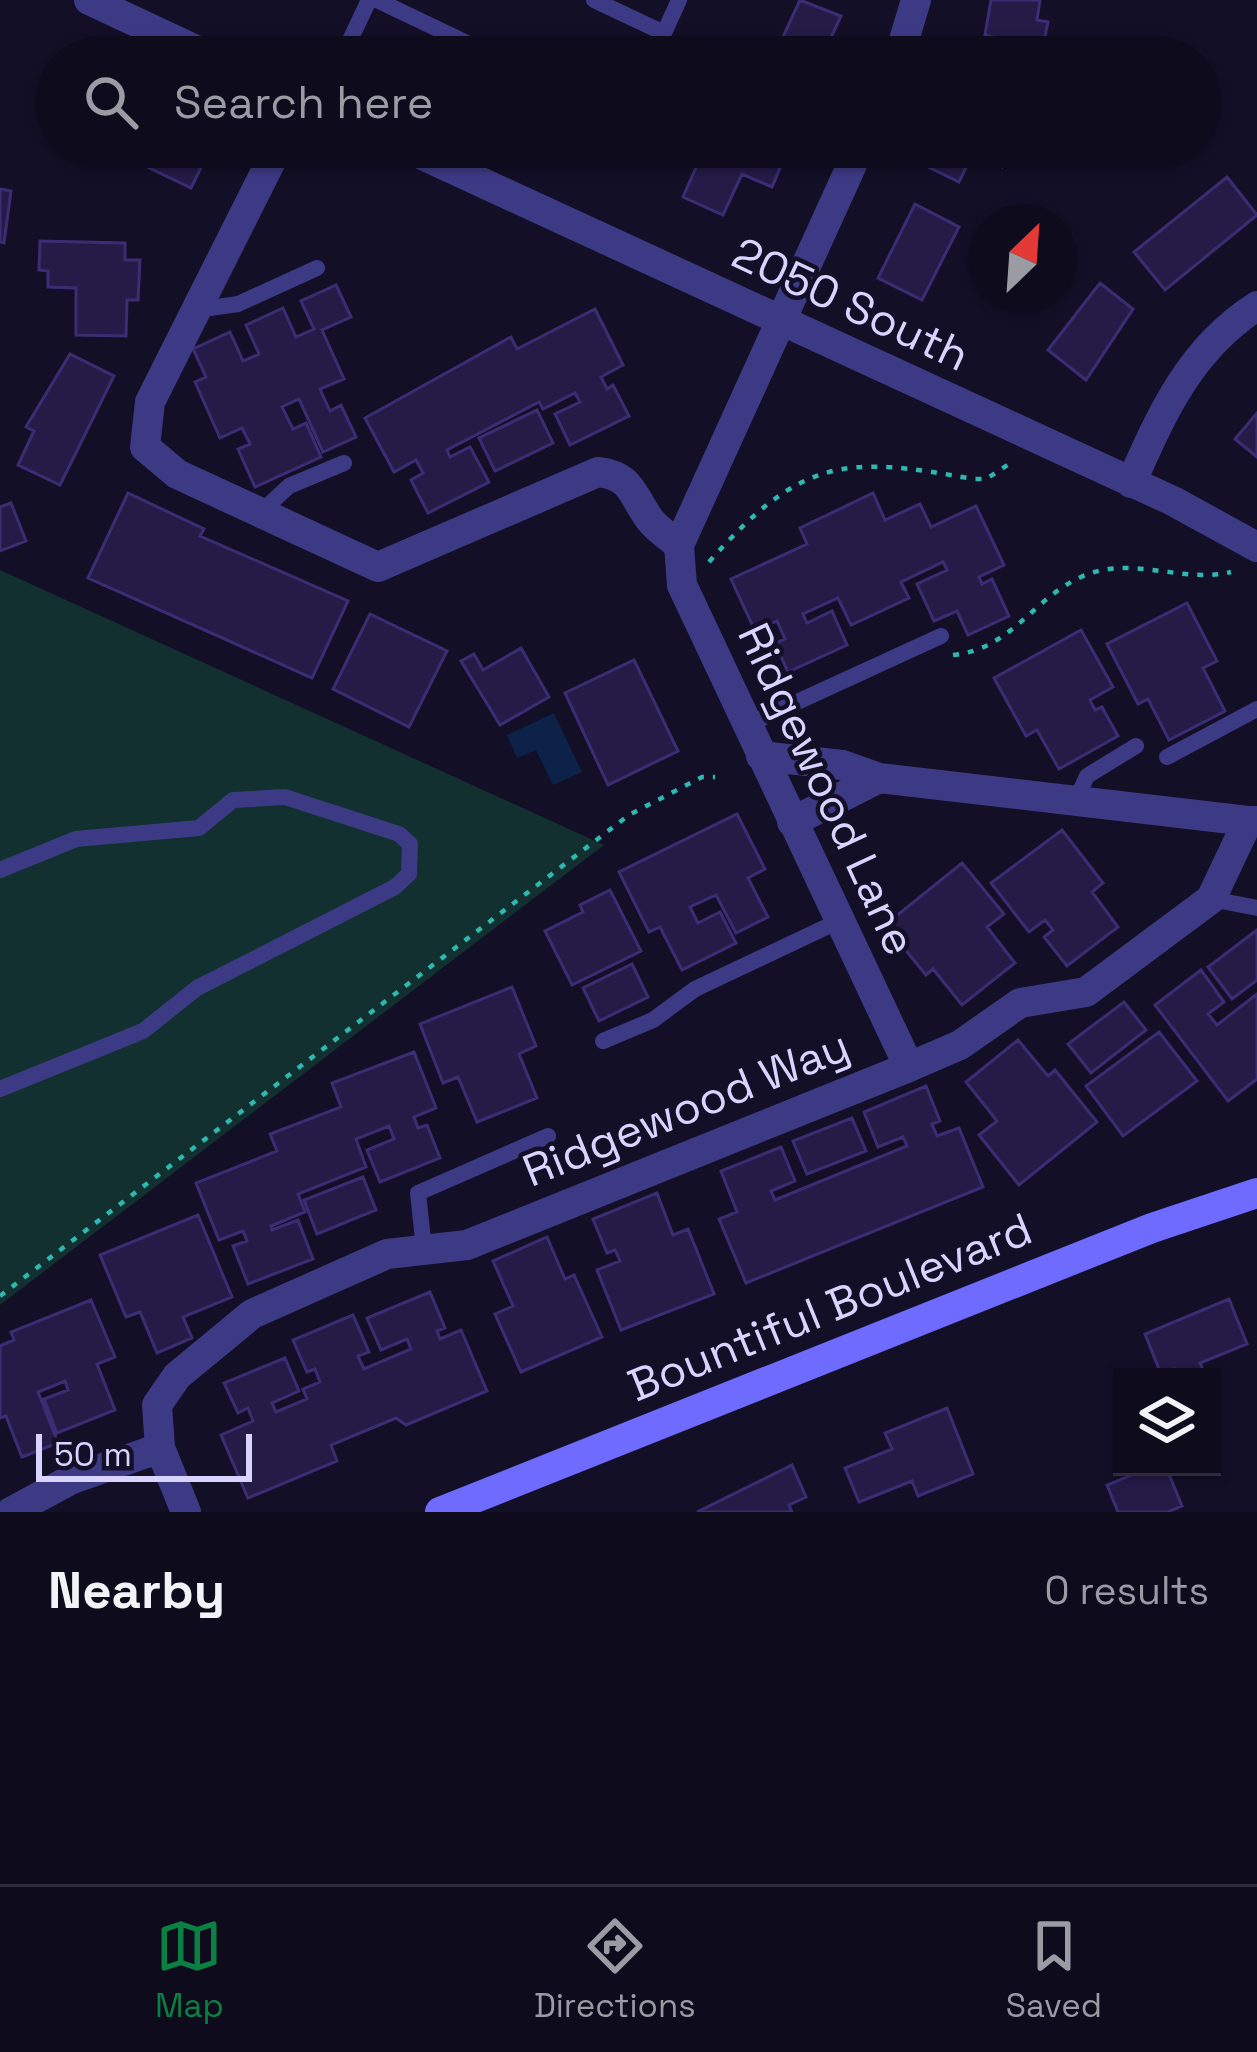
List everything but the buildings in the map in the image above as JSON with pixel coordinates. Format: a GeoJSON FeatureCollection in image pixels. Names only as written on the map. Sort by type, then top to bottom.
{"type":"FeatureCollection","features":[{"type":"Feature","properties":{"kind":"main road","name":"Bountiful Boulevard"},"geometry":{"type":"LineString","coordinates":[[440,1512],[1152,1228],[1257,1193]]}},
{"type":"Feature","properties":{"kind":"street"},"geometry":{"type":"LineString","coordinates":[[89,0],[166,36]]}},
{"type":"Feature","properties":{"kind":"street"},"geometry":{"type":"LineString","coordinates":[[905,36],[916,0]]}},
{"type":"Feature","properties":{"kind":"street"},"geometry":{"type":"LineString","coordinates":[[267,168],[150,402],[145,447],[177,474],[378,566],[598,472],[617,474],[633,487],[649,519],[679,545]]}},
{"type":"Feature","properties":{"kind":"street","name":"2050 South"},"geometry":{"type":"LineString","coordinates":[[451,168],[1131,482],[1257,547]]}},
{"type":"Feature","properties":{"kind":"street","name":"Ridgewood Lane"},"geometry":{"type":"LineString","coordinates":[[850,168],[679,545],[676,565],[909,1067]]}},
{"type":"Feature","properties":{"kind":"street"},"geometry":{"type":"LineString","coordinates":[[1131,482],[1176,387],[1221,333],[1257,306]]}},
{"type":"Feature","properties":{"kind":"street","name":"Ridgewood Way"},"geometry":{"type":"LineString","coordinates":[[186,1512],[154,1422],[164,1390],[252,1314],[386,1254],[466,1245],[909,1067],[960,1045],[1020,1003],[1086,992],[1211,899],[1252,821],[879,778],[842,765],[761,756]]}},
{"type":"Feature","properties":{"kind":"street"},"geometry":{"type":"LineString","coordinates":[[792,822],[879,778]]}},
{"type":"Feature","properties":{"kind":"street"},"geometry":{"type":"LineString","coordinates":[[11,1512],[42,1492],[160,1448]]}},
{"type":"Feature","properties":{"kind":"lane"},"geometry":{"type":"LineString","coordinates":[[353,36],[373,0],[451,36]]}},
{"type":"Feature","properties":{"kind":"lane"},"geometry":{"type":"LineString","coordinates":[[594,0],[664,33]]}},
{"type":"Feature","properties":{"kind":"lane"},"geometry":{"type":"LineString","coordinates":[[662,36],[680,0]]}},
{"type":"Feature","properties":{"kind":"lane"},"geometry":{"type":"LineString","coordinates":[[196,310],[238,304],[317,268]]}},
{"type":"Feature","properties":{"kind":"lane"},"geometry":{"type":"LineString","coordinates":[[260,513],[289,486],[344,463]]}},
{"type":"Feature","properties":{"kind":"lane"},"geometry":{"type":"LineString","coordinates":[[747,725],[932,640]]}},
{"type":"Feature","properties":{"kind":"lane"},"geometry":{"type":"LineString","coordinates":[[1167,757],[1257,709]]}},
{"type":"Feature","properties":{"kind":"lane"},"geometry":{"type":"LineString","coordinates":[[1076,800],[1087,776],[1136,746]]}},
{"type":"Feature","properties":{"kind":"lane"},"geometry":{"type":"LineString","coordinates":[[0,869],[76,838],[199,828],[233,800],[285,797],[399,834],[410,844],[409,874],[395,887],[197,988],[143,1031],[0,1089]]}},
{"type":"Feature","properties":{"kind":"lane"},"geometry":{"type":"LineString","coordinates":[[1211,899],[1257,908]]}},
{"type":"Feature","properties":{"kind":"lane"},"geometry":{"type":"LineString","coordinates":[[603,1041],[653,1020],[694,989],[839,921]]}},
{"type":"Feature","properties":{"kind":"lane"},"geometry":{"type":"LineString","coordinates":[[424,1250],[418,1192],[548,1136]]}},
{"type":"Feature","properties":{"kind":"path"},"geometry":{"type":"LineString","coordinates":[[682,585],[755,515],[817,476],[890,463],[986,478],[1009,464]]}},
{"type":"Feature","properties":{"kind":"path"},"geometry":{"type":"LineString","coordinates":[[932,640],[935,656],[979,651],[1010,636],[1067,585],[1103,570],[1231,572]]}},
{"type":"Feature","properties":{"kind":"path"},"geometry":{"type":"LineString","coordinates":[[0,1296],[629,814],[703,777],[715,777]]}},
{"type":"Feature","properties":{"kind":"green space"},"geometry":{"type":"Polygon","coordinates":[[[0,570],[604,845],[0,1305],[0,570]]]}},
{"type":"Feature","properties":{"kind":"water"},"geometry":{"type":"Polygon","coordinates":[[[554,713],[582,772],[553,785],[536,750],[517,758],[507,735],[554,713]]]}}]}
